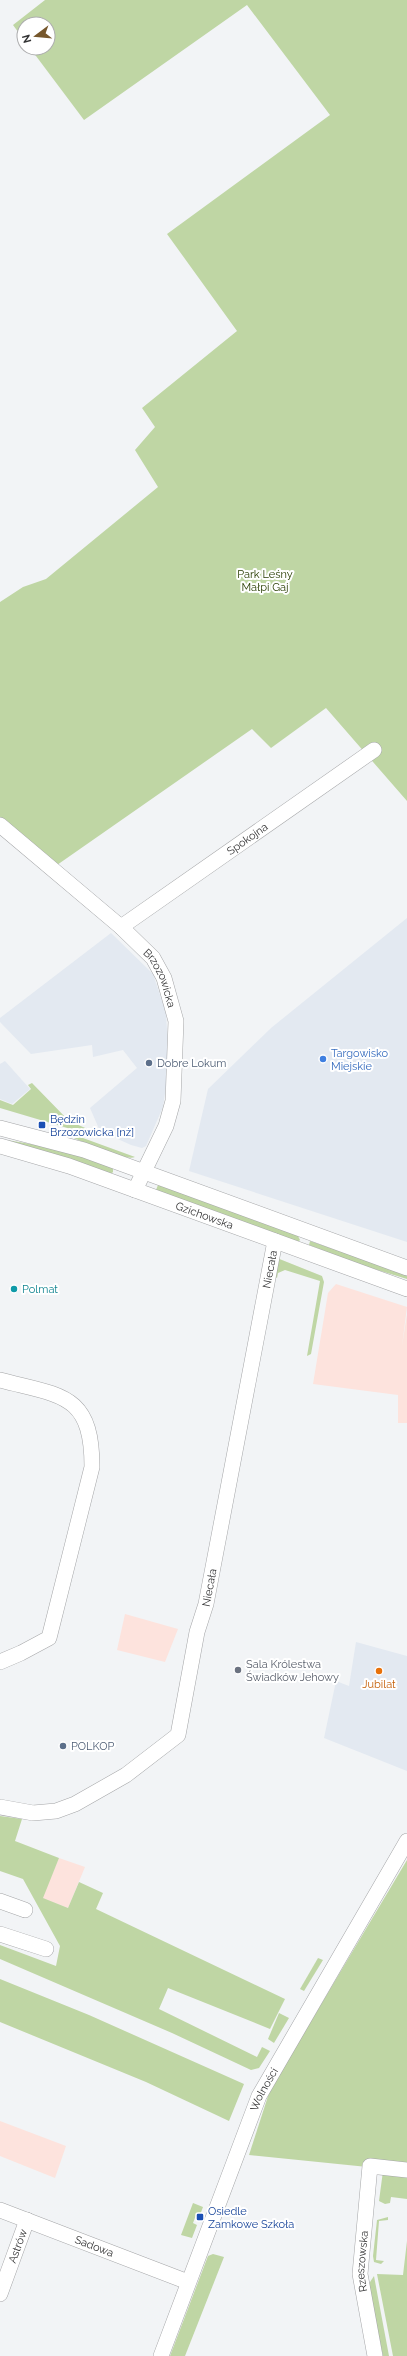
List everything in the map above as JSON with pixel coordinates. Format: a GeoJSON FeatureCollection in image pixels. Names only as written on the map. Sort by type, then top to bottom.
{"type":"FeatureCollection","features":[{"type":"Feature","properties":{"kind":"street","name":"Spokojna"},"geometry":{"type":"LineString","coordinates":[[121,927],[374,750]]}},
{"type":"Feature","properties":{"kind":"street","name":"Brzozowicka"},"geometry":{"type":"LineString","coordinates":[[0,825],[121,927],[153,958],[161,971],[172,998],[176,1021],[174,1101],[166,1126],[142,1172],[135,1190]]}},
{"type":"Feature","properties":{"kind":"street","name":"Gzichowska"},"geometry":{"type":"LineString","coordinates":[[0,1128],[84,1150],[407,1268]]}},
{"type":"Feature","properties":{"kind":"street","name":"Gzichowska"},"geometry":{"type":"LineString","coordinates":[[0,1146],[62,1164],[407,1289]]}},
{"type":"Feature","properties":{"kind":"street","name":"Niecała"},"geometry":{"type":"LineString","coordinates":[[0,1807],[33,1813],[56,1811],[75,1804],[126,1775],[178,1735],[197,1632],[206,1604],[275,1241]]}},
{"type":"Feature","properties":{"kind":"street"},"geometry":{"type":"LineString","coordinates":[[0,1380],[60,1396],[78,1410],[87,1422],[92,1442],[92,1467],[49,1638],[21,1654],[0,1662]]}},
{"type":"Feature","properties":{"kind":"street","name":"Wolności"},"geometry":{"type":"LineString","coordinates":[[161,2356],[259,2096],[407,1841]]}},
{"type":"Feature","properties":{"kind":"street"},"geometry":{"type":"LineString","coordinates":[[0,1901],[25,1910]]}},
{"type":"Feature","properties":{"kind":"street"},"geometry":{"type":"LineString","coordinates":[[0,1934],[46,1949]]}},
{"type":"Feature","properties":{"kind":"street","name":"Rzeszowska"},"geometry":{"type":"LineString","coordinates":[[375,2356],[360,2274],[370,2166],[407,2170]]}},
{"type":"Feature","properties":{"kind":"street","name":"Sadowa"},"geometry":{"type":"LineString","coordinates":[[0,2210],[188,2282]]}},
{"type":"Feature","properties":{"kind":"street","name":"Astrów"},"geometry":{"type":"LineString","coordinates":[[0,2294],[27,2220]]}},
{"type":"Feature","properties":{"kind":"shaded area","name":"Targowisko Miejskie"},"geometry":{"type":"Polygon","coordinates":[[[407,918],[407,1242],[189,1171],[208,1089],[271,1028],[407,918]]]}},
{"type":"Feature","properties":{"kind":"shaded area"},"geometry":{"type":"Polygon","coordinates":[[[111,933],[153,974],[166,1013],[169,1066],[163,1107],[146,1146],[142,1148],[131,1145],[100,1131],[90,1108],[137,1068],[123,1050],[93,1057],[92,1045],[31,1054],[0,1022],[0,1018],[111,933]]]}},
{"type":"Feature","properties":{"kind":"shaded area"},"geometry":{"type":"Polygon","coordinates":[[[5,1061],[30,1089],[12,1104],[0,1099],[0,1064],[5,1061]]]}},
{"type":"Feature","properties":{"kind":"shaded area"},"geometry":{"type":"Polygon","coordinates":[[[336,1284],[407,1307],[402,1346],[407,1314],[407,1423],[398,1423],[398,1395],[313,1384],[328,1293],[336,1284]]]}},
{"type":"Feature","properties":{"kind":"shaded area"},"geometry":{"type":"Polygon","coordinates":[[[125,1614],[178,1629],[165,1662],[117,1650],[125,1614]]]}},
{"type":"Feature","properties":{"kind":"shaded area"},"geometry":{"type":"Polygon","coordinates":[[[356,1642],[407,1656],[407,1771],[324,1738],[336,1681],[349,1686],[356,1642]]]}},
{"type":"Feature","properties":{"kind":"shaded area"},"geometry":{"type":"Polygon","coordinates":[[[59,1858],[85,1867],[68,1908],[42,1898],[59,1858]]]}},
{"type":"Feature","properties":{"kind":"shaded area"},"geometry":{"type":"Polygon","coordinates":[[[0,2121],[66,2146],[55,2178],[0,2156],[0,2121]]]}},
{"type":"Feature","properties":{"kind":"green space","name":"Park Leśny Małpi Gaj"},"geometry":{"type":"Polygon","coordinates":[[[45,0],[407,0],[407,801],[326,708],[271,748],[252,729],[57,865],[0,817],[0,602],[23,587],[46,579],[158,487],[135,450],[155,427],[142,408],[237,331],[167,234],[330,115],[247,5],[84,120],[36,56],[56,56],[56,16],[25,16],[45,0]]]}},
{"type":"Feature","properties":{"kind":"green space"},"geometry":{"type":"Polygon","coordinates":[[[32,1083],[69,1121],[97,1133],[101,1138],[0,1108],[0,1100],[13,1105],[31,1089],[28,1085],[32,1083]]]}},
{"type":"Feature","properties":{"kind":"green space"},"geometry":{"type":"Polygon","coordinates":[[[61,1130],[135,1157],[129,1158],[110,1153],[62,1133],[61,1130]]]}},
{"type":"Feature","properties":{"kind":"green space"},"geometry":{"type":"Polygon","coordinates":[[[7,1140],[66,1150],[113,1168],[113,1172],[111,1174],[7,1140]]]}},
{"type":"Feature","properties":{"kind":"green space"},"geometry":{"type":"Polygon","coordinates":[[[158,1185],[283,1229],[298,1236],[300,1240],[298,1242],[156,1190],[158,1185]]]}},
{"type":"Feature","properties":{"kind":"green space"},"geometry":{"type":"Polygon","coordinates":[[[310,1241],[407,1274],[407,1279],[361,1265],[309,1245],[310,1241]]]}},
{"type":"Feature","properties":{"kind":"green space"},"geometry":{"type":"Polygon","coordinates":[[[277,1258],[322,1276],[324,1282],[311,1354],[307,1356],[320,1281],[285,1270],[278,1273],[277,1278],[274,1276],[277,1258]]]}},
{"type":"Feature","properties":{"kind":"green space"},"geometry":{"type":"Polygon","coordinates":[[[0,1816],[22,1819],[15,1841],[59,1858],[43,1898],[68,1908],[79,1882],[103,1893],[96,1909],[285,1999],[270,2029],[168,1988],[159,2009],[257,2057],[262,2047],[270,2051],[259,2068],[251,2070],[172,2033],[0,1959],[0,1945],[56,1966],[60,1946],[23,1879],[0,1871],[0,1816]]]}},
{"type":"Feature","properties":{"kind":"green space"},"geometry":{"type":"Polygon","coordinates":[[[407,1860],[407,2171],[249,2155],[270,2090],[407,1860]]]}},
{"type":"Feature","properties":{"kind":"green space"},"geometry":{"type":"Polygon","coordinates":[[[318,1958],[323,1960],[304,1991],[300,1989],[318,1958]]]}},
{"type":"Feature","properties":{"kind":"green space"},"geometry":{"type":"Polygon","coordinates":[[[0,1979],[89,2015],[244,2084],[229,2121],[146,2082],[0,2022],[0,1979]]]}},
{"type":"Feature","properties":{"kind":"green space"},"geometry":{"type":"Polygon","coordinates":[[[279,2013],[289,2018],[274,2043],[268,2039],[279,2013]]]}},
{"type":"Feature","properties":{"kind":"green space"},"geometry":{"type":"Polygon","coordinates":[[[383,2171],[407,2174],[407,2199],[391,2197],[390,2203],[385,2204],[379,2201],[383,2171]]]}},
{"type":"Feature","properties":{"kind":"green space"},"geometry":{"type":"Polygon","coordinates":[[[193,2203],[203,2207],[200,2215],[196,2215],[193,2223],[197,2225],[192,2238],[181,2235],[193,2203]]]}},
{"type":"Feature","properties":{"kind":"green space"},"geometry":{"type":"Polygon","coordinates":[[[388,2217],[388,2220],[379,2221],[376,2260],[384,2261],[381,2264],[374,2262],[373,2256],[377,2220],[388,2217]]]}},
{"type":"Feature","properties":{"kind":"green space"},"geometry":{"type":"Polygon","coordinates":[[[407,2241],[407,2356],[393,2356],[377,2274],[403,2275],[407,2241]]]}},
{"type":"Feature","properties":{"kind":"green space"},"geometry":{"type":"Polygon","coordinates":[[[213,2254],[224,2257],[185,2356],[170,2356],[208,2256],[213,2254]]]}},
{"type":"Feature","properties":{"kind":"green space"},"geometry":{"type":"Polygon","coordinates":[[[374,2276],[389,2356],[383,2356],[368,2285],[374,2276]]]}},
{"type":"Feature","properties":{"kind":"place","name":"Targowisko Miejskie"},"geometry":{"type":"Point","coordinates":[323,1059]}},
{"type":"Feature","properties":{"kind":"place","name":"Dobre Lokum"},"geometry":{"type":"Point","coordinates":[149,1063]}},
{"type":"Feature","properties":{"kind":"place","name":"Będzin Brzozowicka [nż]"},"geometry":{"type":"Point","coordinates":[42,1125]}},
{"type":"Feature","properties":{"kind":"place","name":"Polmat"},"geometry":{"type":"Point","coordinates":[14,1289]}},
{"type":"Feature","properties":{"kind":"place","name":"Sala Królestwa Świadków Jehowy"},"geometry":{"type":"Point","coordinates":[238,1670]}},
{"type":"Feature","properties":{"kind":"place","name":"Jubilat"},"geometry":{"type":"Point","coordinates":[379,1671]}},
{"type":"Feature","properties":{"kind":"place","name":"POLKOP"},"geometry":{"type":"Point","coordinates":[63,1746]}},
{"type":"Feature","properties":{"kind":"place","name":"Osiedle Zamkowe Szkoła"},"geometry":{"type":"Point","coordinates":[200,2217]}}]}
